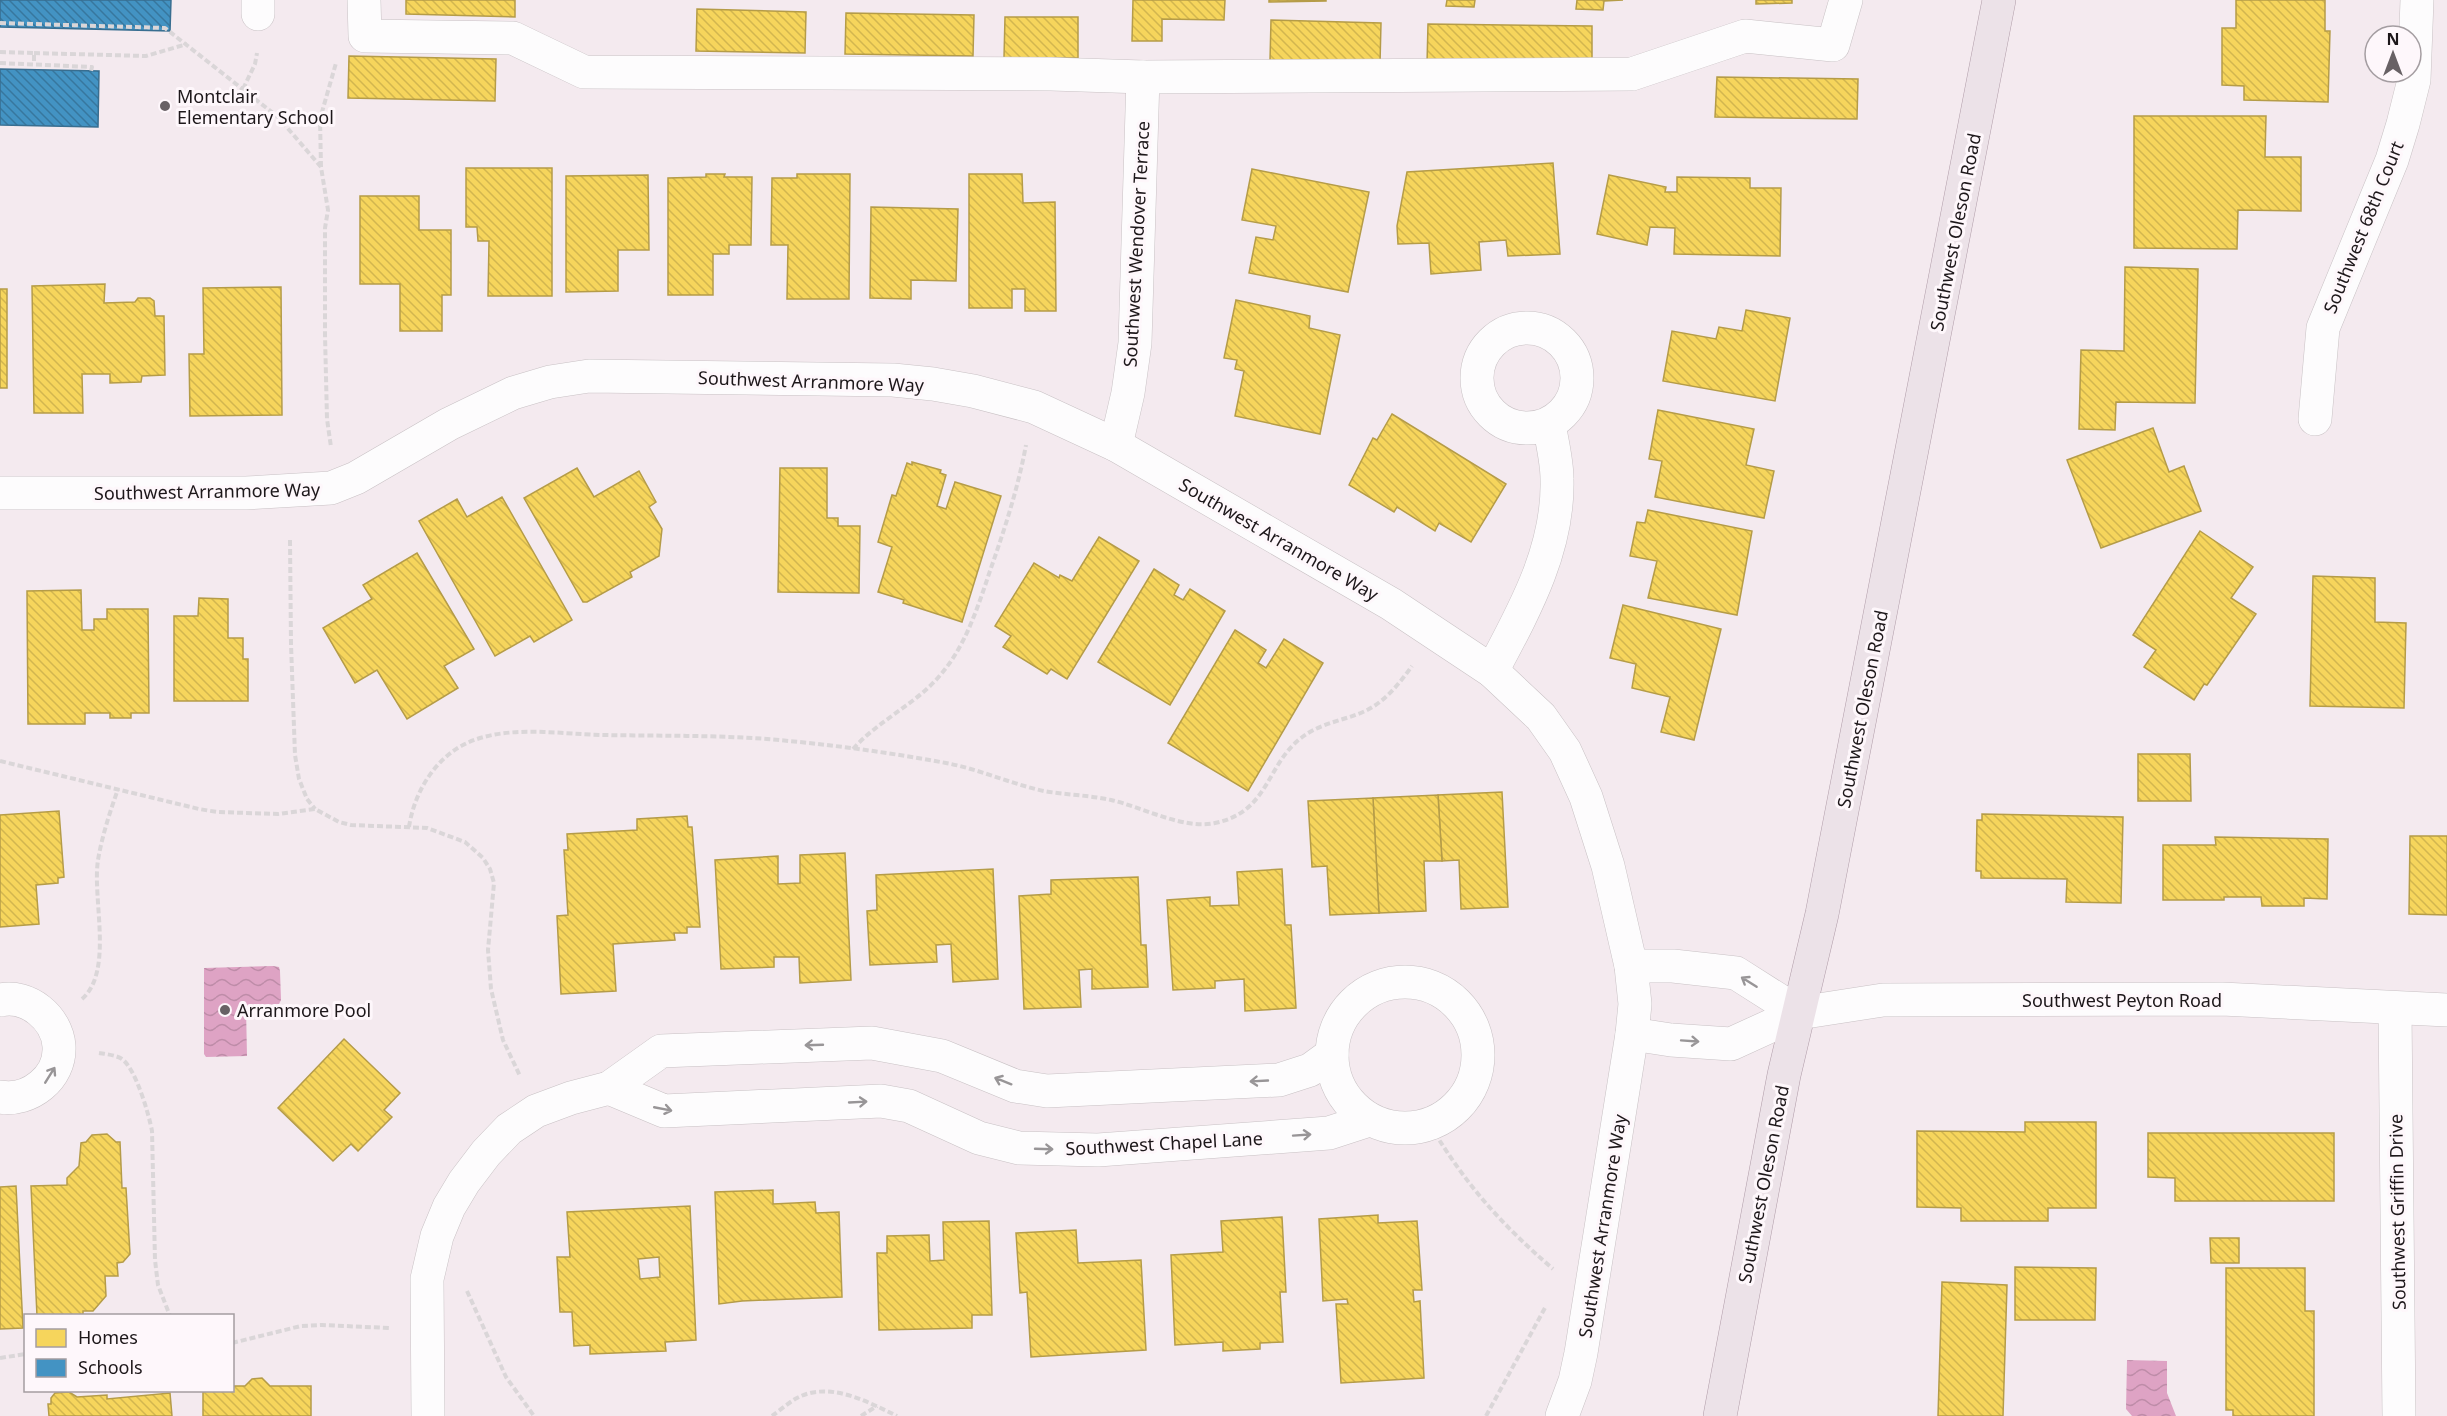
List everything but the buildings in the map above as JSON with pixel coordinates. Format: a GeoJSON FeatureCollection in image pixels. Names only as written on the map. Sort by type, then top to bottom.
{"type":"FeatureCollection","features":[{"type":"Feature","properties":{"kind":"main road","name":"Southwest Oleson Road"},"geometry":{"type":"LineString","coordinates":[[1720,1416],[1782,1086],[1822,914],[1999,0]]}},
{"type":"Feature","properties":{"kind":"street"},"geometry":{"type":"LineString","coordinates":[[364,0],[365,36],[513,38],[584,72],[1052,74],[1143,77],[1632,74],[1745,36],[1833,45],[1846,0]]}},
{"type":"Feature","properties":{"kind":"street","name":"Southwest 68th Court"},"geometry":{"type":"LineString","coordinates":[[2316,419],[2323,328],[2392,160],[2414,80],[2417,0]]}},
{"type":"Feature","properties":{"kind":"street","name":"Southwest Wendover Terrace"},"geometry":{"type":"LineString","coordinates":[[1116,445],[1128,393],[1135,343],[1143,77]]}},
{"type":"Feature","properties":{"kind":"street","name":"Southwest Arranmore Way"},"geometry":{"type":"LineString","coordinates":[[0,493],[246,493],[331,488],[356,478],[449,424],[513,393],[550,382],[589,376],[893,380],[973,391],[1034,407],[1116,445],[1429,627],[1492,671],[1541,717],[1565,752],[1586,797],[1608,866],[1631,966],[1635,1004],[1632,1034],[1581,1353],[1575,1381],[1562,1416]]}},
{"type":"Feature","properties":{"kind":"street"},"geometry":{"type":"LineString","coordinates":[[1492,671],[1532,593],[1549,543],[1556,507],[1557,478],[1549,424]]}},
{"type":"Feature","properties":{"kind":"street"},"geometry":{"type":"LineString","coordinates":[[1631,966],[1673,966],[1736,973],[1798,1013]]}},
{"type":"Feature","properties":{"kind":"street"},"geometry":{"type":"LineString","coordinates":[[1408,982],[1435,988],[1459,1004],[1475,1030],[1480,1060],[1473,1087],[1456,1109],[1430,1125],[1397,1128],[1369,1120],[1349,1103],[1334,1081],[1332,1054],[1339,1023],[1355,1002],[1381,986],[1408,982]]}},
{"type":"Feature","properties":{"kind":"street","name":"Southwest Peyton Road"},"geometry":{"type":"LineString","coordinates":[[1798,1013],[1883,1000],[2222,999],[2447,1010]]}},
{"type":"Feature","properties":{"kind":"street"},"geometry":{"type":"LineString","coordinates":[[0,1000],[26,1002],[41,1010],[53,1033],[55,1066],[44,1084],[28,1095],[11,1099],[0,1097]]}},
{"type":"Feature","properties":{"kind":"street","name":"Southwest Griffin Drive"},"geometry":{"type":"LineString","coordinates":[[2395,1009],[2400,1416]]}},
{"type":"Feature","properties":{"kind":"street"},"geometry":{"type":"LineString","coordinates":[[1632,1034],[1671,1040],[1731,1044],[1798,1013]]}},
{"type":"Feature","properties":{"kind":"street"},"geometry":{"type":"LineString","coordinates":[[428,1416],[427,1279],[436,1236],[449,1207],[464,1182],[486,1153],[509,1129],[536,1112],[571,1098],[609,1088],[661,1051],[872,1042],[942,1056],[1015,1086],[1047,1091],[1278,1080],[1310,1070],[1332,1054]]}},
{"type":"Feature","properties":{"kind":"street","name":"Southwest Chapel Lane"},"geometry":{"type":"LineString","coordinates":[[609,1088],[664,1112],[881,1101],[909,1106],[979,1138],[1019,1148],[1098,1150],[1329,1134],[1369,1120]]}},
{"type":"Feature","properties":{"kind":"path"},"geometry":{"type":"LineString","coordinates":[[0,23],[165,28],[278,117],[321,167]]}},
{"type":"Feature","properties":{"kind":"path"},"geometry":{"type":"LineString","coordinates":[[332,450],[327,419],[325,345],[325,228],[328,210],[321,167],[320,119],[335,64],[365,36]]}},
{"type":"Feature","properties":{"kind":"path"},"geometry":{"type":"LineString","coordinates":[[0,52],[146,56],[188,44]]}},
{"type":"Feature","properties":{"kind":"path"},"geometry":{"type":"LineString","coordinates":[[34,53],[34,64]]}},
{"type":"Feature","properties":{"kind":"path"},"geometry":{"type":"LineString","coordinates":[[0,63],[92,66],[91,71]]}},
{"type":"Feature","properties":{"kind":"path"},"geometry":{"type":"LineString","coordinates":[[853,749],[866,735],[925,691],[949,664],[961,645],[973,622],[1010,513],[1034,407]]}},
{"type":"Feature","properties":{"kind":"path"},"geometry":{"type":"LineString","coordinates":[[290,540],[295,755],[306,799],[315,809],[339,822],[351,825],[427,828],[465,842],[483,858],[494,884],[488,950],[491,989],[503,1040],[536,1112]]}},
{"type":"Feature","properties":{"kind":"path"},"geometry":{"type":"LineString","coordinates":[[409,827],[411,812],[421,791],[429,775],[440,762],[465,744],[506,732],[765,739],[853,749],[951,764],[1046,791],[1113,800],[1184,822],[1214,824],[1240,814],[1253,804],[1291,748],[1300,739],[1329,722],[1365,711],[1383,699],[1412,666],[1429,627]]}},
{"type":"Feature","properties":{"kind":"path"},"geometry":{"type":"LineString","coordinates":[[0,761],[176,805],[217,812],[278,814],[315,809]]}},
{"type":"Feature","properties":{"kind":"path"},"geometry":{"type":"LineString","coordinates":[[118,789],[98,860],[99,957],[97,975],[86,995],[53,1033],[122,1059],[130,1070],[149,1110],[152,1131],[156,1269],[158,1285],[169,1314]]}},
{"type":"Feature","properties":{"kind":"path"},"geometry":{"type":"LineString","coordinates":[[1430,1125],[1455,1167],[1515,1235],[1558,1273],[1593,1277]]}},
{"type":"Feature","properties":{"kind":"path"},"geometry":{"type":"LineString","coordinates":[[464,1288],[470,1293],[506,1377],[534,1416]]}},
{"type":"Feature","properties":{"kind":"path"},"geometry":{"type":"LineString","coordinates":[[1486,1416],[1549,1301]]}},
{"type":"Feature","properties":{"kind":"path"},"geometry":{"type":"LineString","coordinates":[[234,1343],[301,1326],[391,1329]]}},
{"type":"Feature","properties":{"kind":"path"},"geometry":{"type":"LineString","coordinates":[[0,1358],[24,1354]]}},
{"type":"Feature","properties":{"kind":"path"},"geometry":{"type":"LineString","coordinates":[[773,1416],[795,1399],[810,1393],[822,1392],[856,1398],[897,1416]]}},
{"type":"Feature","properties":{"kind":"path"},"geometry":{"type":"LineString","coordinates":[[861,1416],[877,1406]]}},
{"type":"Feature","properties":{"kind":"water","name":"Arranmore Pool"},"geometry":{"type":"Polygon","coordinates":[[[279,967],[280,971],[281,1000],[279,1004],[246,1007],[247,1056],[206,1057],[204,1054],[204,968],[279,967]]]}},
{"type":"Feature","properties":{"kind":"water"},"geometry":{"type":"Polygon","coordinates":[[[2127,1360],[2167,1361],[2167,1393],[2176,1416],[2132,1416],[2126,1409],[2127,1360]]]}},
{"type":"Feature","properties":{"kind":"place","name":"Montclair Elementary School"},"geometry":{"type":"Point","coordinates":[165,106]}},
{"type":"Feature","properties":{"kind":"place","name":"Arranmore Pool"},"geometry":{"type":"Point","coordinates":[225,1010]}}]}
